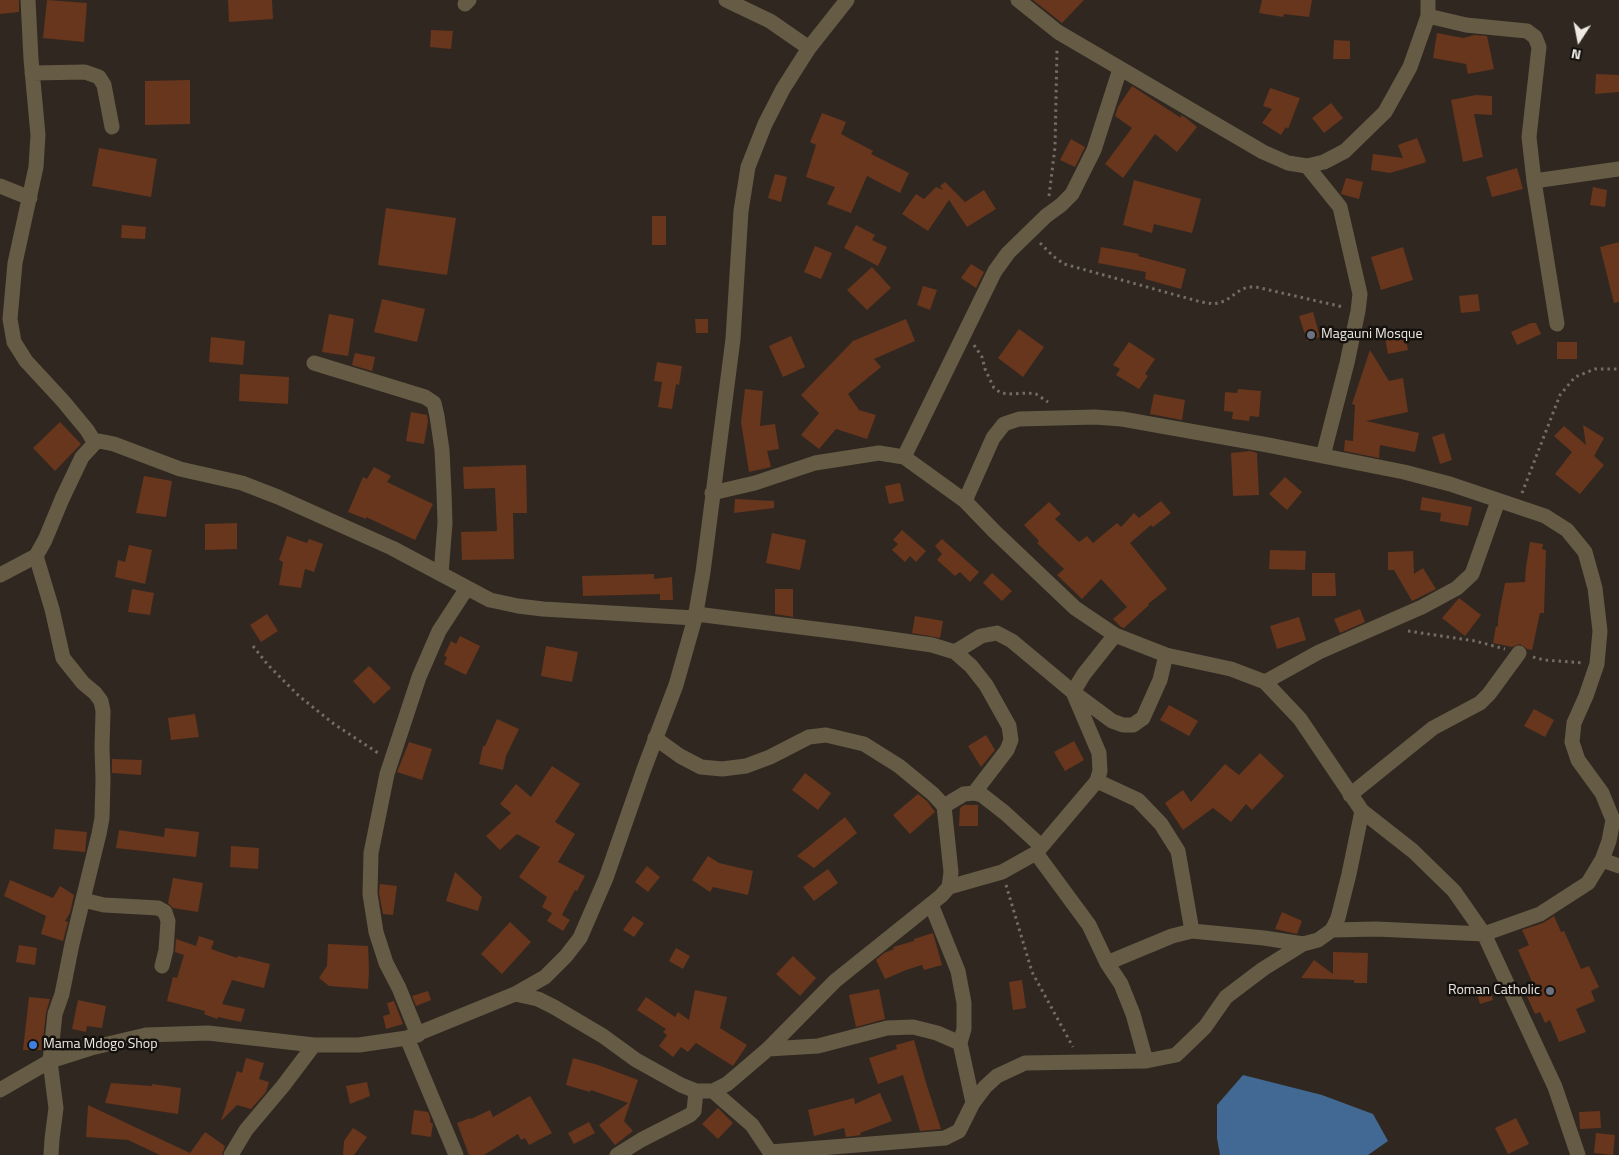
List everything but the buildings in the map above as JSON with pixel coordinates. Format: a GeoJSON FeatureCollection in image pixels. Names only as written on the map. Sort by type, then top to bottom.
{"type":"FeatureCollection","features":[{"type":"Feature","properties":{"kind":"street"},"geometry":{"type":"LineString","coordinates":[[28,0],[38,135],[36,167],[14,263],[10,319],[14,342],[30,367],[63,401],[87,430],[95,443]]}},
{"type":"Feature","properties":{"kind":"street"},"geometry":{"type":"LineString","coordinates":[[726,0],[770,22],[809,48]]}},
{"type":"Feature","properties":{"kind":"street"},"geometry":{"type":"LineString","coordinates":[[0,1090],[50,1061],[146,1034],[208,1033],[314,1045],[358,1045],[413,1036],[514,994],[545,977],[566,956],[580,938],[606,878],[676,685],[696,616],[733,338],[741,211],[748,167],[765,124],[783,89],[809,48],[847,0]]}},
{"type":"Feature","properties":{"kind":"street"},"geometry":{"type":"LineString","coordinates":[[1018,0],[1058,32],[1263,152],[1288,162],[1307,166],[1324,162],[1345,151],[1385,112],[1410,67],[1428,16],[1428,0]]}},
{"type":"Feature","properties":{"kind":"street"},"geometry":{"type":"LineString","coordinates":[[1428,16],[1466,26],[1527,31],[1535,38],[1539,47],[1529,137],[1534,181],[1557,324]]}},
{"type":"Feature","properties":{"kind":"street"},"geometry":{"type":"LineString","coordinates":[[904,457],[995,271],[1008,252],[1072,194],[1094,150],[1120,69]]}},
{"type":"Feature","properties":{"kind":"street"},"geometry":{"type":"LineString","coordinates":[[32,73],[85,72],[99,77],[104,85],[112,127]]}},
{"type":"Feature","properties":{"kind":"street"},"geometry":{"type":"LineString","coordinates":[[1307,166],[1340,206],[1360,294],[1347,363],[1323,456]]}},
{"type":"Feature","properties":{"kind":"street"},"geometry":{"type":"LineString","coordinates":[[1534,181],[1619,169]]}},
{"type":"Feature","properties":{"kind":"street"},"geometry":{"type":"LineString","coordinates":[[0,186],[30,198]]}},
{"type":"Feature","properties":{"kind":"street"},"geometry":{"type":"LineString","coordinates":[[314,363],[425,397],[434,403],[438,416],[442,450],[444,492],[445,523],[441,574]]}},
{"type":"Feature","properties":{"kind":"street"},"geometry":{"type":"LineString","coordinates":[[965,501],[993,438],[1004,424],[1019,419],[1095,417],[1122,419],[1404,472],[1450,484],[1545,516],[1568,530],[1585,552],[1595,588],[1600,631],[1596,664],[1586,696],[1574,723],[1572,742],[1578,760],[1602,793],[1613,820],[1609,841],[1602,860],[1588,883],[1540,914],[1484,934],[1332,930]]}},
{"type":"Feature","properties":{"kind":"street"},"geometry":{"type":"LineString","coordinates":[[0,575],[36,556],[82,457],[99,441],[114,444],[180,469],[242,483],[278,497],[384,544],[490,600],[544,609],[696,616],[932,645],[955,652],[971,666],[986,685],[1009,726],[1011,740],[1007,750],[974,793]]}},
{"type":"Feature","properties":{"kind":"street"},"geometry":{"type":"LineString","coordinates":[[712,493],[755,483],[815,463],[879,453],[904,457],[965,501],[1075,608],[1115,636],[1166,656],[1231,670],[1265,682],[1300,719],[1362,811],[1413,851],[1454,891],[1484,934],[1555,1087],[1578,1155]]}},
{"type":"Feature","properties":{"kind":"street"},"geometry":{"type":"LineString","coordinates":[[1265,682],[1320,652],[1422,607],[1457,588],[1472,574],[1498,500]]}},
{"type":"Feature","properties":{"kind":"street"},"geometry":{"type":"LineString","coordinates":[[36,556],[64,658],[83,683],[96,693],[101,700],[103,711],[102,818],[95,855],[70,952],[62,994],[55,1014],[50,1061],[56,1108],[51,1155]]}},
{"type":"Feature","properties":{"kind":"street"},"geometry":{"type":"LineString","coordinates":[[456,1155],[379,945],[370,894],[371,853],[391,762],[419,677],[439,631],[467,588]]}},
{"type":"Feature","properties":{"kind":"street"},"geometry":{"type":"LineString","coordinates":[[955,652],[981,636],[997,633],[1012,641],[1073,692],[1112,721],[1123,725],[1132,725],[1143,718],[1151,704],[1160,680],[1166,656]]}},
{"type":"Feature","properties":{"kind":"street"},"geometry":{"type":"LineString","coordinates":[[1073,692],[1084,674],[1115,636]]}},
{"type":"Feature","properties":{"kind":"street"},"geometry":{"type":"LineString","coordinates":[[1350,795],[1432,728],[1480,703],[1489,694],[1519,653]]}},
{"type":"Feature","properties":{"kind":"street"},"geometry":{"type":"LineString","coordinates":[[514,994],[538,999],[554,1007],[603,1036],[636,1060],[696,1092],[713,1091],[727,1084],[768,1049],[835,981],[941,896],[949,887],[1002,872],[1038,849],[1097,781],[1100,770],[1098,753],[1073,692]]}},
{"type":"Feature","properties":{"kind":"street"},"geometry":{"type":"LineString","coordinates":[[656,738],[680,756],[701,767],[722,769],[746,766],[770,757],[809,737],[826,735],[864,744],[899,766],[933,794],[944,806],[951,872],[949,887]]}},
{"type":"Feature","properties":{"kind":"street"},"geometry":{"type":"LineString","coordinates":[[1097,781],[1138,800],[1161,824],[1178,851],[1192,931]]}},
{"type":"Feature","properties":{"kind":"street"},"geometry":{"type":"LineString","coordinates":[[944,806],[964,794],[974,793],[982,795],[1005,813],[1038,849],[1089,925],[1107,963],[1121,984],[1133,1014],[1146,1061]]}},
{"type":"Feature","properties":{"kind":"street"},"geometry":{"type":"LineString","coordinates":[[713,1091],[752,1125],[771,1154],[944,1138],[959,1131],[973,1103],[985,1087],[997,1076],[1025,1063],[1146,1061],[1176,1055],[1206,1027],[1226,997],[1263,969],[1303,944],[1318,940],[1332,930],[1338,918],[1347,883],[1362,811]]}},
{"type":"Feature","properties":{"kind":"street"},"geometry":{"type":"LineString","coordinates":[[1602,860],[1619,866]]}},
{"type":"Feature","properties":{"kind":"street"},"geometry":{"type":"LineString","coordinates":[[83,900],[104,905],[158,908],[165,912],[168,921],[166,950],[162,966]]}},
{"type":"Feature","properties":{"kind":"street"},"geometry":{"type":"LineString","coordinates":[[931,904],[958,971],[964,1002],[964,1029],[960,1043],[973,1103]]}},
{"type":"Feature","properties":{"kind":"street"},"geometry":{"type":"LineString","coordinates":[[1107,963],[1172,936],[1192,931],[1303,944]]}},
{"type":"Feature","properties":{"kind":"street"},"geometry":{"type":"LineString","coordinates":[[768,1049],[818,1046],[886,1028],[913,1027],[938,1033],[960,1043]]}},
{"type":"Feature","properties":{"kind":"street"},"geometry":{"type":"LineString","coordinates":[[232,1155],[246,1130],[314,1045]]}},
{"type":"Feature","properties":{"kind":"street"},"geometry":{"type":"LineString","coordinates":[[617,1155],[690,1115],[694,1110],[696,1092]]}},
{"type":"Feature","properties":{"kind":"path"},"geometry":{"type":"LineString","coordinates":[[1046,216],[1055,147],[1058,32]]}},
{"type":"Feature","properties":{"kind":"path"},"geometry":{"type":"LineString","coordinates":[[1029,232],[1053,256],[1064,264],[1201,302],[1214,304],[1226,301],[1242,289],[1256,287],[1358,311]]}},
{"type":"Feature","properties":{"kind":"path"},"geometry":{"type":"LineString","coordinates":[[963,334],[978,350],[994,388],[1001,393],[1028,392],[1036,394],[1049,403]]}},
{"type":"Feature","properties":{"kind":"path"},"geometry":{"type":"LineString","coordinates":[[1517,507],[1560,395],[1575,377],[1595,369],[1619,369]]}},
{"type":"Feature","properties":{"kind":"path"},"geometry":{"type":"LineString","coordinates":[[1401,630],[1475,641],[1544,660],[1596,664]]}},
{"type":"Feature","properties":{"kind":"path"},"geometry":{"type":"LineString","coordinates":[[253,646],[268,665],[299,696],[334,724],[391,762]]}},
{"type":"Feature","properties":{"kind":"path"},"geometry":{"type":"LineString","coordinates":[[1002,872],[1032,972],[1058,1023],[1083,1063]]}},
{"type":"Feature","properties":{"kind":"water"},"geometry":{"type":"Polygon","coordinates":[[[1243,1075],[1322,1095],[1373,1114],[1388,1141],[1368,1155],[1220,1155],[1217,1138],[1217,1105],[1243,1075]]]}},
{"type":"Feature","properties":{"kind":"place","name":"Magauni Mosque"},"geometry":{"type":"Point","coordinates":[1311,335]}},
{"type":"Feature","properties":{"kind":"place","name":"Roman Catholic"},"geometry":{"type":"Point","coordinates":[1550,991]}},
{"type":"Feature","properties":{"kind":"place","name":"Mama Mdogo Shop"},"geometry":{"type":"Point","coordinates":[33,1045]}}]}
